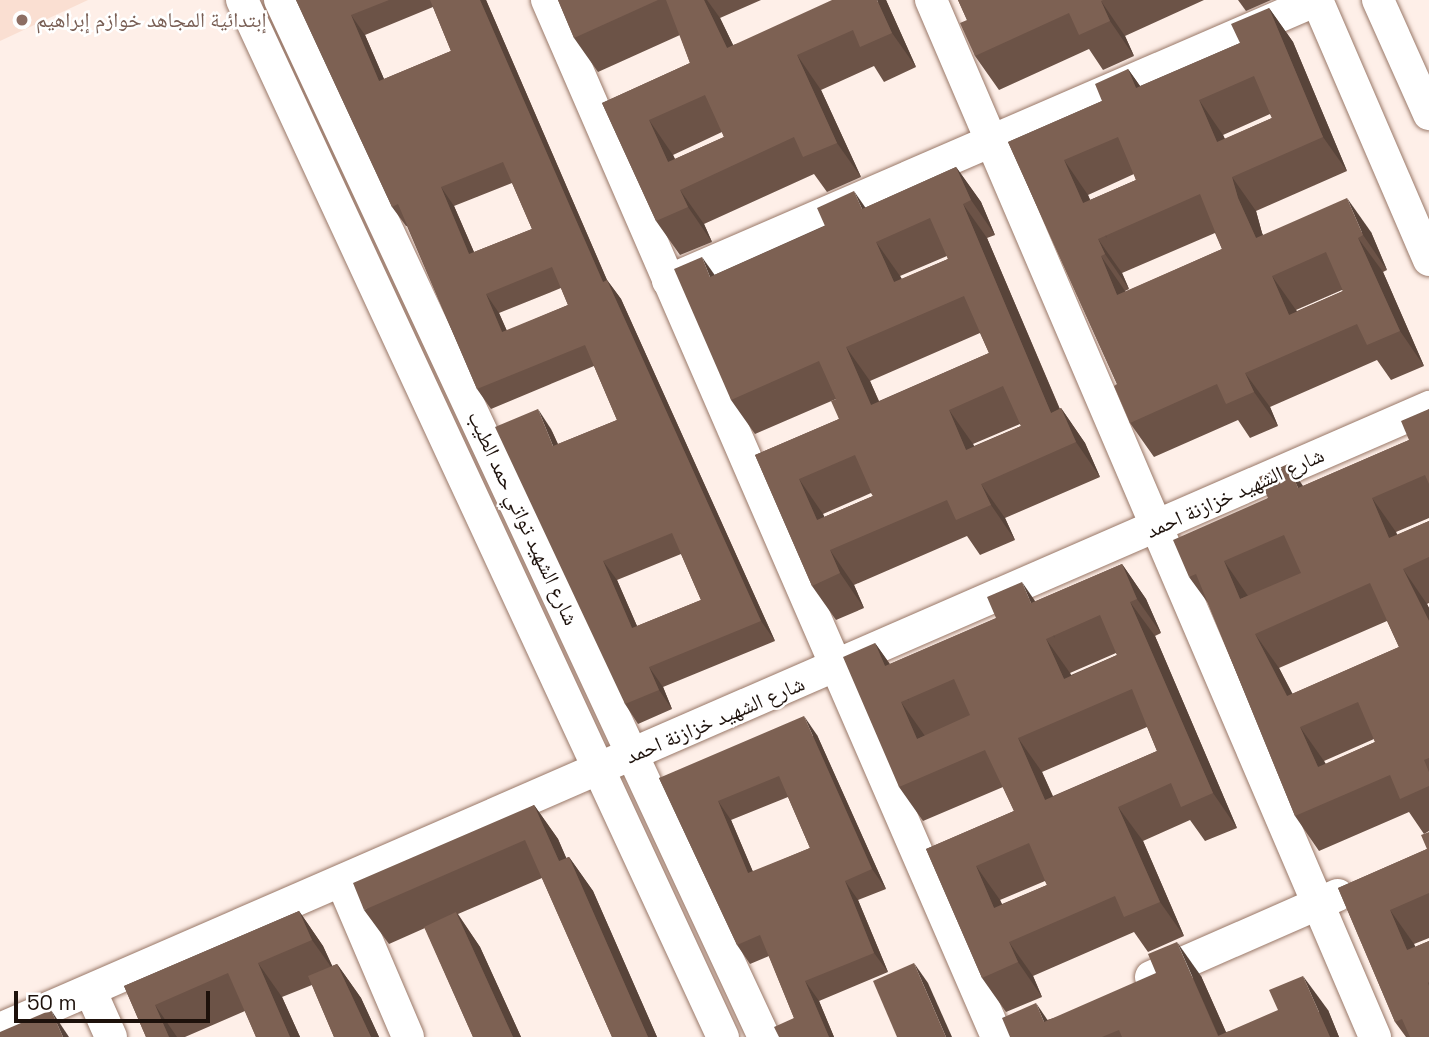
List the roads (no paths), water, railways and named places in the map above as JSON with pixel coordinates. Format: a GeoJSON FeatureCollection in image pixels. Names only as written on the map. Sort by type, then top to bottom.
{"type":"FeatureCollection","features":[{"type":"Feature","properties":{"kind":"street","name":"شارع الشهيد تواتي حمد الطيب"},"geometry":{"type":"LineString","coordinates":[[242,0],[597,771],[723,1037]]}},
{"type":"Feature","properties":{"kind":"street","name":"شارع الشهيد تواتي حمد الطيب"},"geometry":{"type":"LineString","coordinates":[[280,0],[764,1037]]}},
{"type":"Feature","properties":{"kind":"street"},"geometry":{"type":"LineString","coordinates":[[547,0],[834,668],[997,1037]]}},
{"type":"Feature","properties":{"kind":"street"},"geometry":{"type":"LineString","coordinates":[[931,0],[1159,526],[1375,1037]]}},
{"type":"Feature","properties":{"kind":"street"},"geometry":{"type":"LineString","coordinates":[[667,281],[1317,0],[1429,260]]}},
{"type":"Feature","properties":{"kind":"street"},"geometry":{"type":"LineString","coordinates":[[1378,0],[1429,114]]}},
{"type":"Feature","properties":{"kind":"street","name":"شارع الشهيد خزازنة احمد"},"geometry":{"type":"LineString","coordinates":[[0,1030],[1429,407]]}},
{"type":"Feature","properties":{"kind":"street"},"geometry":{"type":"LineString","coordinates":[[342,882],[408,1037]]}},
{"type":"Feature","properties":{"kind":"street"},"geometry":{"type":"LineString","coordinates":[[1129,987],[1368,882]]}},
{"type":"Feature","properties":{"kind":"street"},"geometry":{"type":"LineString","coordinates":[[91,992],[111,1037]]}},
{"type":"Feature","properties":{"kind":"place","name":"إبتدائية المجاهد خوازم إبراهيم"},"geometry":{"type":"Point","coordinates":[22,20]}}]}
